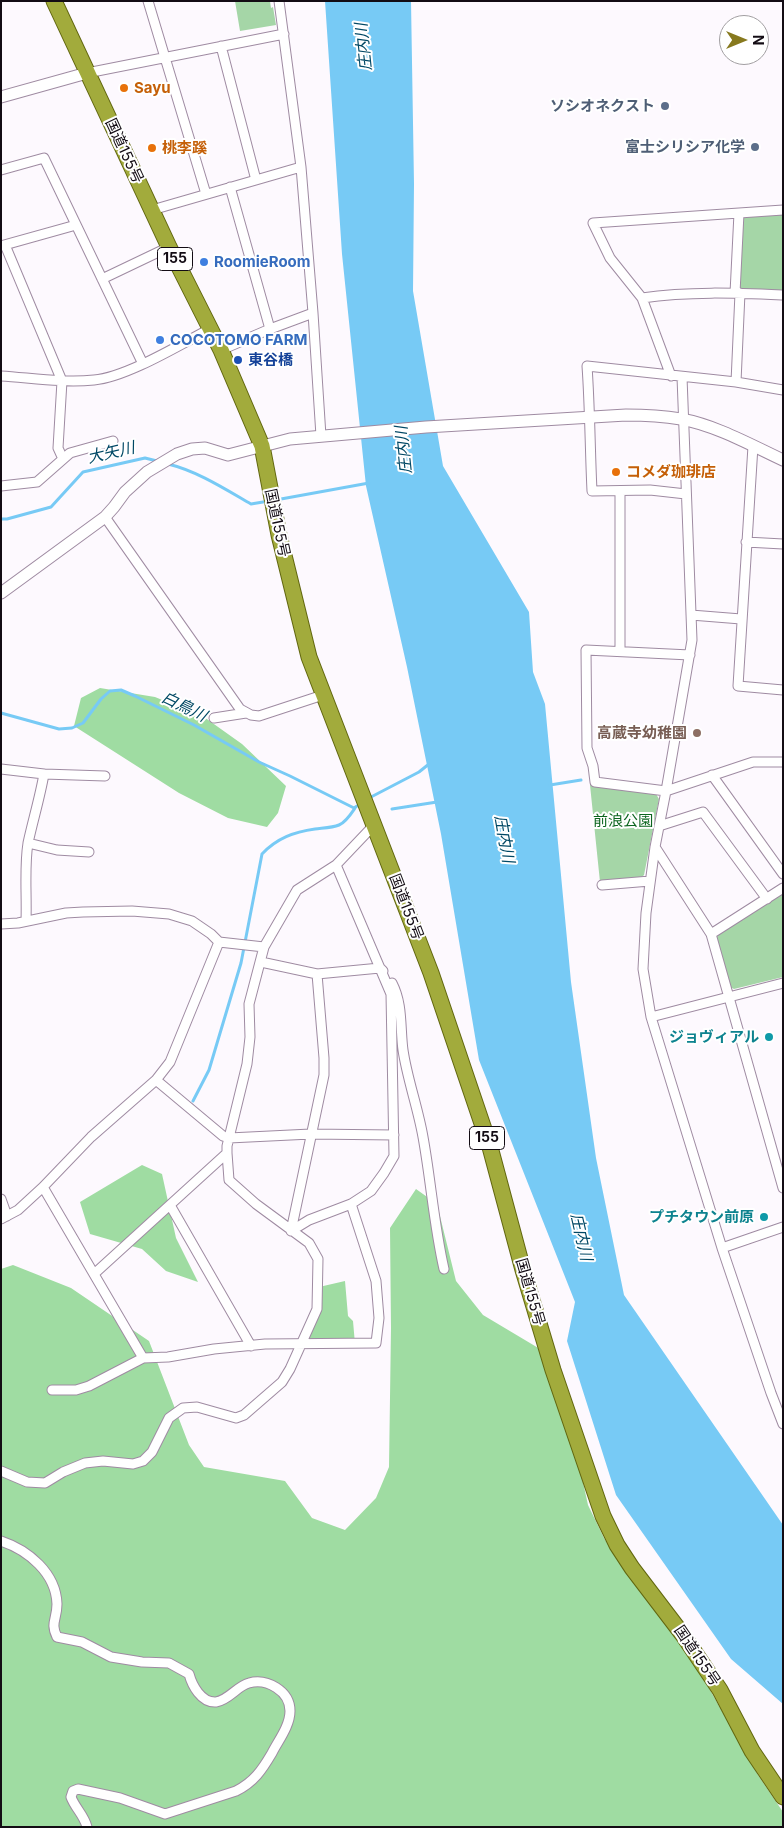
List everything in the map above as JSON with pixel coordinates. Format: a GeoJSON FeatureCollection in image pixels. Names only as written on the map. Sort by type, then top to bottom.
{"type":"FeatureCollection","features":[{"type":"Feature","properties":{"kind":"highway","name":"国道155号"},"geometry":{"type":"LineString","coordinates":[[54,1],[169,247],[221,350],[262,446],[277,526],[309,657],[431,973],[490,1147],[531,1298],[562,1398],[603,1516],[617,1545],[632,1568],[683,1635],[720,1690],[752,1751],[783,1797]]}},
{"type":"Feature","properties":{"kind":"street"},"geometry":{"type":"LineString","coordinates":[[148,1],[206,194]]}},
{"type":"Feature","properties":{"kind":"street"},"geometry":{"type":"LineString","coordinates":[[279,1],[301,167],[321,436]]}},
{"type":"Feature","properties":{"kind":"street"},"geometry":{"type":"LineString","coordinates":[[1,97],[87,73],[284,34]]}},
{"type":"Feature","properties":{"kind":"street"},"geometry":{"type":"LineString","coordinates":[[221,46],[256,180]]}},
{"type":"Feature","properties":{"kind":"street"},"geometry":{"type":"LineString","coordinates":[[1,170],[44,158],[143,364]]}},
{"type":"Feature","properties":{"kind":"street"},"geometry":{"type":"LineString","coordinates":[[152,210],[301,167]]}},
{"type":"Feature","properties":{"kind":"street"},"geometry":{"type":"LineString","coordinates":[[230,187],[270,329]]}},
{"type":"Feature","properties":{"kind":"street"},"geometry":{"type":"LineString","coordinates":[[671,376],[642,298],[610,258],[593,223],[783,210]]}},
{"type":"Feature","properties":{"kind":"street"},"geometry":{"type":"LineString","coordinates":[[736,382],[739,213]]}},
{"type":"Feature","properties":{"kind":"street"},"geometry":{"type":"LineString","coordinates":[[63,459],[58,448],[62,381],[3,246],[76,225]]}},
{"type":"Feature","properties":{"kind":"street"},"geometry":{"type":"LineString","coordinates":[[102,279],[169,247]]}},
{"type":"Feature","properties":{"kind":"street"},"geometry":{"type":"LineString","coordinates":[[642,298],[705,292],[783,295]]}},
{"type":"Feature","properties":{"kind":"street"},"geometry":{"type":"LineString","coordinates":[[221,350],[313,313]]}},
{"type":"Feature","properties":{"kind":"street"},"geometry":{"type":"LineString","coordinates":[[1,376],[62,381],[95,380],[110,377],[143,364],[210,330]]}},
{"type":"Feature","properties":{"kind":"street"},"geometry":{"type":"LineString","coordinates":[[686,494],[650,490],[592,491],[587,366],[736,382],[783,390]]}},
{"type":"Feature","properties":{"kind":"street"},"geometry":{"type":"LineString","coordinates":[[682,377],[692,640],[655,847],[646,913],[643,969],[651,1017],[722,1248],[783,1424]]}},
{"type":"Feature","properties":{"kind":"street"},"geometry":{"type":"LineString","coordinates":[[1,593],[105,517],[125,492],[147,472],[177,454],[192,450],[205,448],[228,455],[290,439],[321,436],[426,427],[626,415],[656,415],[683,419],[707,427],[783,460]]}},
{"type":"Feature","properties":{"kind":"street"},"geometry":{"type":"LineString","coordinates":[[1,486],[37,482],[70,453],[113,441]]}},
{"type":"Feature","properties":{"kind":"street"},"geometry":{"type":"LineString","coordinates":[[753,446],[738,686],[783,690]]}},
{"type":"Feature","properties":{"kind":"street"},"geometry":{"type":"LineString","coordinates":[[620,491],[620,651]]}},
{"type":"Feature","properties":{"kind":"street"},"geometry":{"type":"LineString","coordinates":[[105,517],[240,709],[250,715],[259,716],[323,696]]}},
{"type":"Feature","properties":{"kind":"street"},"geometry":{"type":"LineString","coordinates":[[746,542],[783,544]]}},
{"type":"Feature","properties":{"kind":"street"},"geometry":{"type":"LineString","coordinates":[[691,615],[741,619]]}},
{"type":"Feature","properties":{"kind":"street"},"geometry":{"type":"LineString","coordinates":[[690,655],[586,650],[587,748],[593,766],[595,782],[666,791],[753,762],[783,762]]}},
{"type":"Feature","properties":{"kind":"street"},"geometry":{"type":"LineString","coordinates":[[214,718],[246,713]]}},
{"type":"Feature","properties":{"kind":"street"},"geometry":{"type":"LineString","coordinates":[[1,769],[44,774],[105,776]]}},
{"type":"Feature","properties":{"kind":"street"},"geometry":{"type":"LineString","coordinates":[[26,921],[28,843],[40,800],[44,774]]}},
{"type":"Feature","properties":{"kind":"street"},"geometry":{"type":"LineString","coordinates":[[712,775],[783,874]]}},
{"type":"Feature","properties":{"kind":"street"},"geometry":{"type":"LineString","coordinates":[[659,826],[703,812],[767,899]]}},
{"type":"Feature","properties":{"kind":"street"},"geometry":{"type":"LineString","coordinates":[[1,1471],[27,1482],[45,1484],[63,1472],[85,1463],[133,1464],[144,1462],[152,1452],[169,1418],[183,1408],[197,1407],[236,1418],[244,1415],[282,1382],[290,1370],[317,1309],[318,1259],[309,1243],[291,1231],[229,1180],[227,1154],[229,1138],[247,1064],[250,1038],[248,1004],[264,947],[297,890],[336,865],[374,825]]}},
{"type":"Feature","properties":{"kind":"street"},"geometry":{"type":"LineString","coordinates":[[28,843],[56,850],[89,852]]}},
{"type":"Feature","properties":{"kind":"street"},"geometry":{"type":"LineString","coordinates":[[655,847],[711,934],[783,1188]]}},
{"type":"Feature","properties":{"kind":"street"},"geometry":{"type":"LineString","coordinates":[[291,1231],[309,1220],[351,1204],[372,1190],[394,1156],[391,994],[336,865]]}},
{"type":"Feature","properties":{"kind":"street"},"geometry":{"type":"LineString","coordinates":[[602,885],[650,881]]}},
{"type":"Feature","properties":{"kind":"street"},"geometry":{"type":"LineString","coordinates":[[711,934],[783,888]]}},
{"type":"Feature","properties":{"kind":"street"},"geometry":{"type":"LineString","coordinates":[[1,924],[66,913],[132,911],[169,914],[192,921],[219,942],[264,947]]}},
{"type":"Feature","properties":{"kind":"street"},"geometry":{"type":"LineString","coordinates":[[1,1199],[4,1218],[18,1210],[91,1137],[156,1080],[170,1062],[219,942]]}},
{"type":"Feature","properties":{"kind":"street"},"geometry":{"type":"LineString","coordinates":[[261,962],[318,974],[380,968],[389,976],[397,992],[403,1052],[418,1113],[430,1180],[436,1238],[444,1270]]}},
{"type":"Feature","properties":{"kind":"street"},"geometry":{"type":"LineString","coordinates":[[291,1231],[324,1074],[318,974]]}},
{"type":"Feature","properties":{"kind":"street"},"geometry":{"type":"LineString","coordinates":[[651,1017],[783,983]]}},
{"type":"Feature","properties":{"kind":"street"},"geometry":{"type":"LineString","coordinates":[[156,1080],[223,1136],[229,1138],[311,1134],[394,1135]]}},
{"type":"Feature","properties":{"kind":"street"},"geometry":{"type":"LineString","coordinates":[[94,1274],[227,1154]]}},
{"type":"Feature","properties":{"kind":"street"},"geometry":{"type":"LineString","coordinates":[[43,1187],[144,1358]]}},
{"type":"Feature","properties":{"kind":"street"},"geometry":{"type":"LineString","coordinates":[[52,1390],[76,1390],[89,1386],[144,1358],[168,1357],[214,1349],[251,1346],[303,1343],[376,1343],[379,1318],[376,1281],[351,1204]]}},
{"type":"Feature","properties":{"kind":"street"},"geometry":{"type":"LineString","coordinates":[[170,1205],[251,1346]]}},
{"type":"Feature","properties":{"kind":"street"},"geometry":{"type":"LineString","coordinates":[[722,1248],[783,1227]]}},
{"type":"Feature","properties":{"kind":"street"},"geometry":{"type":"LineString","coordinates":[[1,1541],[17,1546],[29,1555],[39,1565],[54,1587],[57,1604],[52,1628],[57,1638],[82,1642],[111,1656],[142,1662],[169,1663],[190,1674],[192,1684],[206,1699],[216,1702],[249,1683],[266,1681],[279,1688],[288,1701],[290,1710],[288,1722],[260,1773],[245,1787],[236,1792],[165,1814],[120,1798],[78,1788],[73,1791],[71,1797],[82,1813],[87,1827]]}},
{"type":"Feature","properties":{"kind":"green space"},"geometry":{"type":"Polygon","coordinates":[[[235,1],[270,1],[276,25],[240,31],[235,1]]]}},
{"type":"Feature","properties":{"kind":"green space"},"geometry":{"type":"Polygon","coordinates":[[[783,214],[783,293],[741,292],[737,288],[740,219],[743,216],[783,214]]]}},
{"type":"Feature","properties":{"kind":"green space"},"geometry":{"type":"Polygon","coordinates":[[[100,688],[155,697],[204,717],[242,744],[286,786],[278,813],[267,827],[228,818],[179,793],[74,726],[81,698],[100,688]]]}},
{"type":"Feature","properties":{"kind":"green space","name":"前浪公園"},"geometry":{"type":"Polygon","coordinates":[[[590,785],[656,794],[659,799],[644,875],[641,878],[600,882],[590,785]]]}},
{"type":"Feature","properties":{"kind":"green space"},"geometry":{"type":"Polygon","coordinates":[[[783,891],[783,977],[734,989],[730,987],[716,940],[718,934],[783,891]]]}},
{"type":"Feature","properties":{"kind":"green space"},"geometry":{"type":"Polygon","coordinates":[[[142,1165],[162,1174],[176,1238],[198,1282],[166,1271],[142,1249],[90,1234],[80,1202],[142,1165]]]}},
{"type":"Feature","properties":{"kind":"green space"},"geometry":{"type":"Polygon","coordinates":[[[416,1189],[437,1204],[456,1281],[483,1315],[540,1349],[572,1432],[588,1505],[604,1538],[625,1571],[667,1623],[701,1674],[758,1775],[783,1812],[783,1827],[1,1827],[1,1269],[13,1265],[71,1288],[149,1341],[189,1445],[204,1467],[285,1481],[312,1518],[345,1530],[376,1498],[389,1467],[390,1228],[416,1189]]]}},
{"type":"Feature","properties":{"kind":"green space"},"geometry":{"type":"Polygon","coordinates":[[[345,1281],[348,1316],[353,1321],[355,1344],[303,1343],[317,1309],[319,1287],[345,1281]]]}},
{"type":"Feature","properties":{"kind":"water","name":"庄内川"},"geometry":{"type":"Polygon","coordinates":[[[325,1],[411,1],[414,184],[413,291],[443,466],[529,612],[533,672],[545,704],[571,982],[596,1158],[624,1295],[783,1525],[783,1704],[731,1659],[616,1495],[567,1341],[575,1302],[479,1060],[441,834],[407,667],[366,486],[342,254],[325,1]]]}},
{"type":"Feature","properties":{"kind":"waterway","name":"大矢川"},"geometry":{"type":"LineString","coordinates":[[1,519],[51,507],[83,472],[145,458],[157,461]]}},
{"type":"Feature","properties":{"kind":"waterway","name":"大矢川"},"geometry":{"type":"LineString","coordinates":[[168,464],[200,476],[251,504],[263,502]]}},
{"type":"Feature","properties":{"kind":"waterway","name":"大矢川"},"geometry":{"type":"LineString","coordinates":[[281,499],[369,483]]}},
{"type":"Feature","properties":{"kind":"waterway","name":"白鳥川"},"geometry":{"type":"LineString","coordinates":[[1,713],[59,729],[72,728],[83,723],[101,699],[110,691],[121,690],[194,725],[259,762],[354,808],[357,806]]}},
{"type":"Feature","properties":{"kind":"waterway","name":"白鳥川"},"geometry":{"type":"LineString","coordinates":[[371,797],[419,772],[429,764]]}},
{"type":"Feature","properties":{"kind":"waterway"},"geometry":{"type":"LineString","coordinates":[[550,785],[581,780]]}},
{"type":"Feature","properties":{"kind":"waterway"},"geometry":{"type":"LineString","coordinates":[[392,809],[437,802]]}},
{"type":"Feature","properties":{"kind":"waterway"},"geometry":{"type":"LineString","coordinates":[[193,1101],[209,1070],[241,963],[262,854],[280,840],[293,834],[342,824],[355,808]]}},
{"type":"Feature","properties":{"kind":"place","name":"Sayu"},"geometry":{"type":"Point","coordinates":[124,88]}},
{"type":"Feature","properties":{"kind":"place","name":"ソシオネクスト"},"geometry":{"type":"Point","coordinates":[665,106]}},
{"type":"Feature","properties":{"kind":"place","name":"富士シリシア化学"},"geometry":{"type":"Point","coordinates":[755,147]}},
{"type":"Feature","properties":{"kind":"place","name":"桃李蹊"},"geometry":{"type":"Point","coordinates":[152,148]}},
{"type":"Feature","properties":{"kind":"place","name":"RoomieRoom"},"geometry":{"type":"Point","coordinates":[204,262]}},
{"type":"Feature","properties":{"kind":"place","name":"COCOTOMO FARM"},"geometry":{"type":"Point","coordinates":[160,340]}},
{"type":"Feature","properties":{"kind":"place","name":"東谷橋"},"geometry":{"type":"Point","coordinates":[238,360]}},
{"type":"Feature","properties":{"kind":"place","name":"コメダ珈琲店"},"geometry":{"type":"Point","coordinates":[616,472]}},
{"type":"Feature","properties":{"kind":"place","name":"高蔵寺幼稚園"},"geometry":{"type":"Point","coordinates":[697,733]}},
{"type":"Feature","properties":{"kind":"place","name":"ジョヴィアル"},"geometry":{"type":"Point","coordinates":[769,1037]}},
{"type":"Feature","properties":{"kind":"place","name":"プチタウン前原"},"geometry":{"type":"Point","coordinates":[764,1217]}}]}
